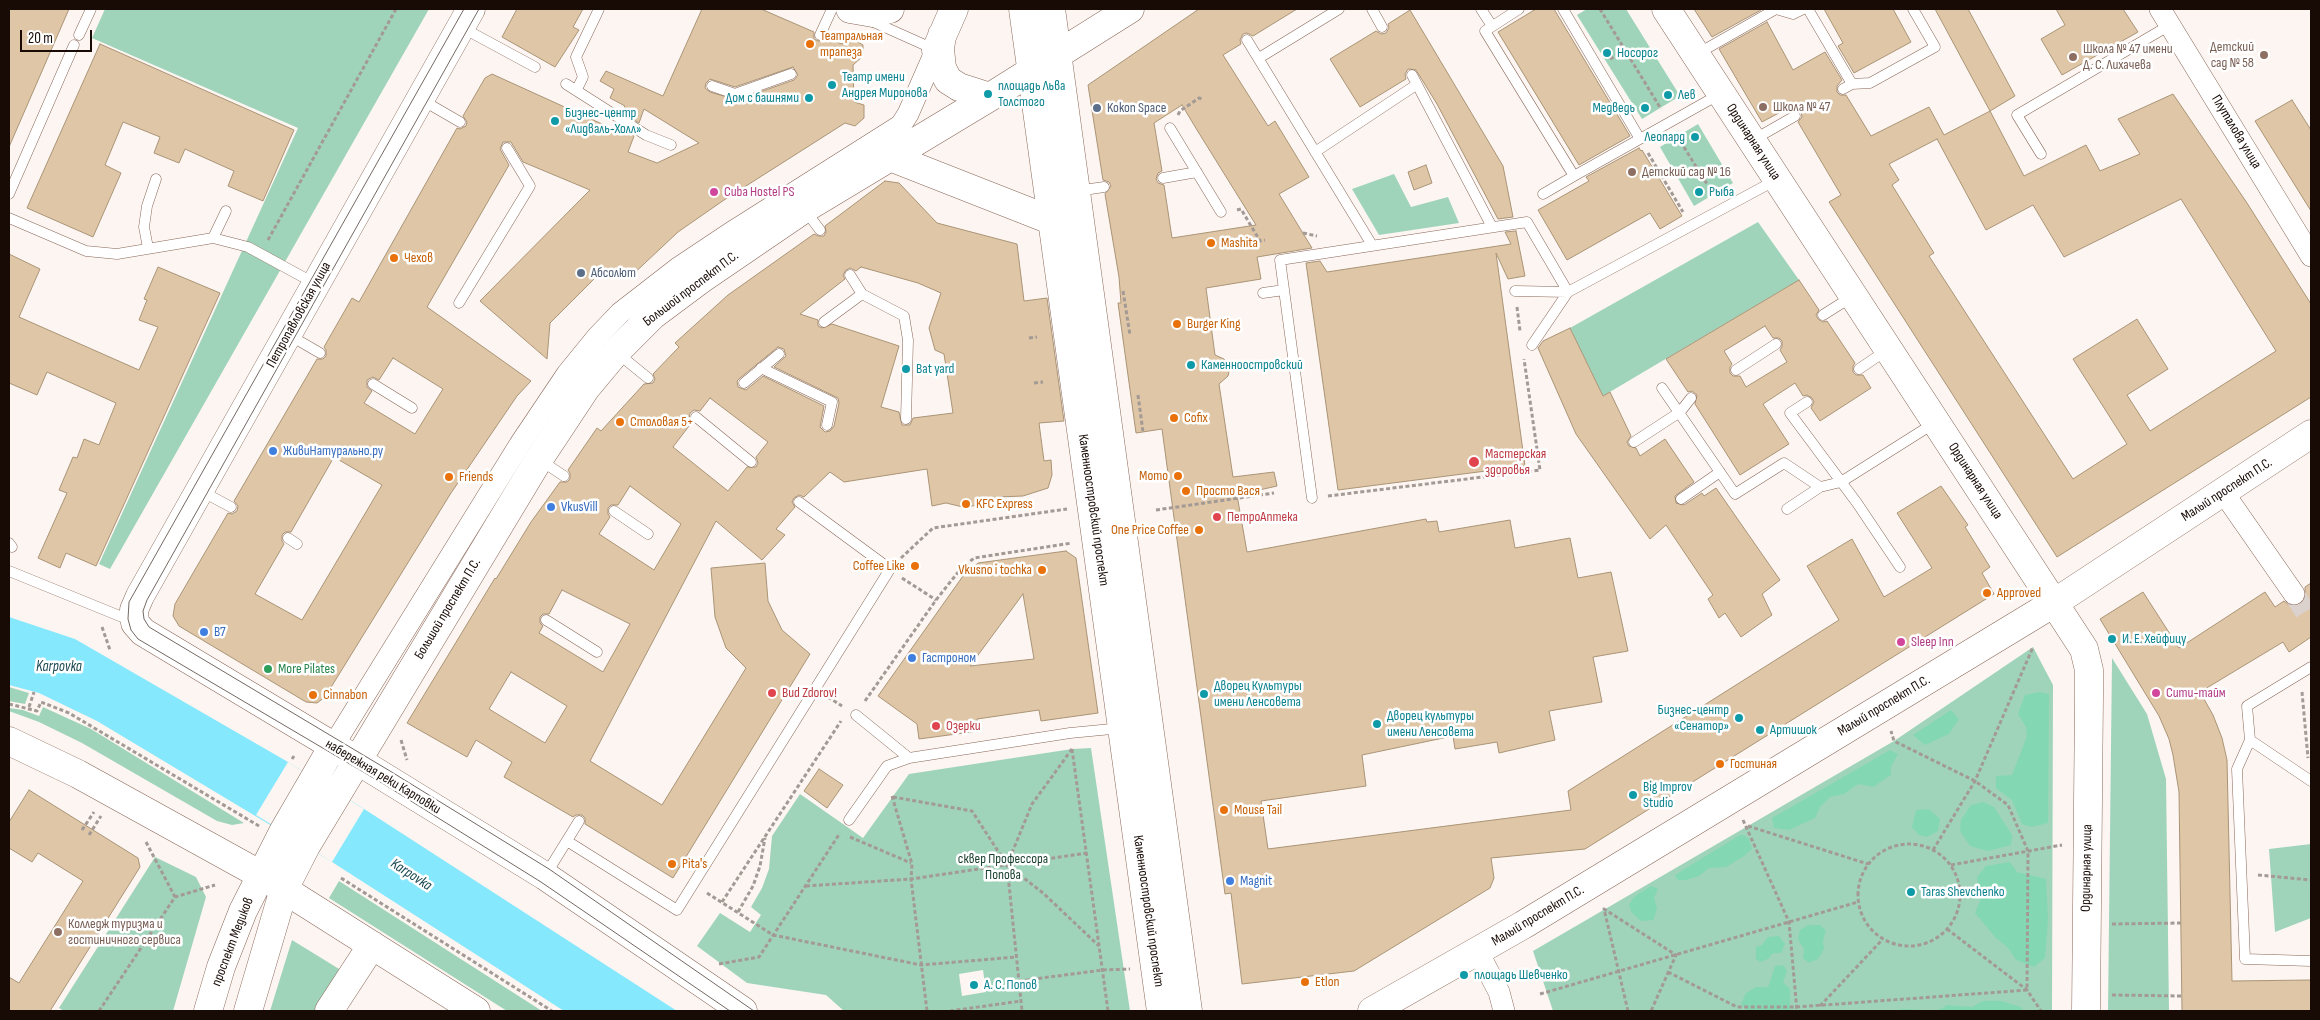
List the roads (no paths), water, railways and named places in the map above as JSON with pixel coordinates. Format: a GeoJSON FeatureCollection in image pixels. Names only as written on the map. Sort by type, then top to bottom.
{"type":"FeatureCollection","features":[{"type":"Feature","properties":{"kind":"main road"},"geometry":{"type":"LineString","coordinates":[[850,9],[873,12],[890,9]]}},
{"type":"Feature","properties":{"kind":"main road"},"geometry":{"type":"LineString","coordinates":[[954,9],[939,43],[942,68],[948,80],[959,87],[990,98]]}},
{"type":"Feature","properties":{"kind":"main road","name":"Каменноостровский проспект"},"geometry":{"type":"LineString","coordinates":[[1023,9],[1054,221],[1161,1011]]}},
{"type":"Feature","properties":{"kind":"main road","name":"Каменноостровский проспект"},"geometry":{"type":"LineString","coordinates":[[1051,9],[1188,1011]]}},
{"type":"Feature","properties":{"kind":"main road","name":"Большой проспект П.С."},"geometry":{"type":"LineString","coordinates":[[284,889],[306,846],[338,792],[474,574],[539,459],[586,388],[616,352],[653,315],[700,280],[812,219],[890,157],[990,98],[1130,9]]}},
{"type":"Feature","properties":{"kind":"main road","name":"Ординарная улица"},"geometry":{"type":"LineString","coordinates":[[1666,9],[2084,649],[2089,670],[2095,1003]]}},
{"type":"Feature","properties":{"kind":"main road","name":"Петропавловская улица"},"geometry":{"type":"LineString","coordinates":[[135,623],[134,610],[140,596],[466,18]]}},
{"type":"Feature","properties":{"kind":"main road"},"geometry":{"type":"LineString","coordinates":[[890,157],[1054,221]]}},
{"type":"Feature","properties":{"kind":"main road","name":"Малый проспект П.С."},"geometry":{"type":"LineString","coordinates":[[1372,1011],[1478,952],[2054,603],[2311,434]]}},
{"type":"Feature","properties":{"kind":"main road","name":"набережная реки Карповки"},"geometry":{"type":"LineString","coordinates":[[135,623],[143,632],[357,760],[545,876],[743,1011]]}},
{"type":"Feature","properties":{"kind":"main road"},"geometry":{"type":"LineString","coordinates":[[9,741],[78,774],[261,875],[476,1011]]}},
{"type":"Feature","properties":{"kind":"main road","name":"проспект Медиков"},"geometry":{"type":"LineString","coordinates":[[208,1011],[233,933],[261,875],[272,830],[314,778],[333,746]]}},
{"type":"Feature","properties":{"kind":"main road"},"geometry":{"type":"LineString","coordinates":[[248,1011],[284,889]]}},
{"type":"Feature","properties":{"kind":"main road"},"geometry":{"type":"LineString","coordinates":[[329,1011],[372,945]]}},
{"type":"Feature","properties":{"kind":"street","name":"Плуталова улица"},"geometry":{"type":"LineString","coordinates":[[2165,17],[2311,256]]}},
{"type":"Feature","properties":{"kind":"street","name":"Большой проспект П.С."},"geometry":{"type":"LineString","coordinates":[[333,746],[520,444],[566,374],[598,336],[620,313],[678,268],[742,225],[901,125],[908,114],[939,43]]}},
{"type":"Feature","properties":{"kind":"street"},"geometry":{"type":"LineString","coordinates":[[2223,492],[2294,594]]}},
{"type":"Feature","properties":{"kind":"street"},"geometry":{"type":"LineString","coordinates":[[1478,952],[1499,992],[1504,1011]]}},
{"type":"Feature","properties":{"kind":"lane"},"geometry":{"type":"LineString","coordinates":[[79,35],[91,9]]}},
{"type":"Feature","properties":{"kind":"lane"},"geometry":{"type":"LineString","coordinates":[[576,89],[583,77],[576,57],[599,9]]}},
{"type":"Feature","properties":{"kind":"lane"},"geometry":{"type":"LineString","coordinates":[[820,35],[832,9]]}},
{"type":"Feature","properties":{"kind":"lane"},"geometry":{"type":"LineString","coordinates":[[845,9],[939,43]]}},
{"type":"Feature","properties":{"kind":"lane"},"geometry":{"type":"LineString","coordinates":[[1259,58],[1339,9]]}},
{"type":"Feature","properties":{"kind":"lane"},"geometry":{"type":"LineString","coordinates":[[1372,9],[1382,27]]}},
{"type":"Feature","properties":{"kind":"lane"},"geometry":{"type":"LineString","coordinates":[[1481,9],[1492,26]]}},
{"type":"Feature","properties":{"kind":"lane"},"geometry":{"type":"LineString","coordinates":[[1519,9],[1485,31],[1574,176]]}},
{"type":"Feature","properties":{"kind":"lane"},"geometry":{"type":"LineString","coordinates":[[1563,9],[1640,139]]}},
{"type":"Feature","properties":{"kind":"lane"},"geometry":{"type":"LineString","coordinates":[[1696,54],[1776,9],[1793,14],[1802,9]]}},
{"type":"Feature","properties":{"kind":"lane"},"geometry":{"type":"LineString","coordinates":[[1808,9],[1848,87],[1870,83],[1935,47],[1914,9]]}},
{"type":"Feature","properties":{"kind":"lane"},"geometry":{"type":"LineString","coordinates":[[2041,154],[2017,115],[2165,17]]}},
{"type":"Feature","properties":{"kind":"lane"},"geometry":{"type":"LineString","coordinates":[[466,18],[535,67]]}},
{"type":"Feature","properties":{"kind":"lane"},"geometry":{"type":"LineString","coordinates":[[1248,40],[1372,245]]}},
{"type":"Feature","properties":{"kind":"lane"},"geometry":{"type":"LineString","coordinates":[[9,194],[74,45]]}},
{"type":"Feature","properties":{"kind":"lane"},"geometry":{"type":"LineString","coordinates":[[712,86],[735,94],[791,74]]}},
{"type":"Feature","properties":{"kind":"lane"},"geometry":{"type":"LineString","coordinates":[[1412,75],[1492,227]]}},
{"type":"Feature","properties":{"kind":"lane"},"geometry":{"type":"LineString","coordinates":[[566,84],[646,135],[671,145]]}},
{"type":"Feature","properties":{"kind":"lane"},"geometry":{"type":"LineString","coordinates":[[1316,152],[1416,85]]}},
{"type":"Feature","properties":{"kind":"lane"},"geometry":{"type":"LineString","coordinates":[[1542,194],[1721,93]]}},
{"type":"Feature","properties":{"kind":"lane"},"geometry":{"type":"LineString","coordinates":[[420,99],[460,122]]}},
{"type":"Feature","properties":{"kind":"lane"},"geometry":{"type":"LineString","coordinates":[[1752,140],[1795,116]]}},
{"type":"Feature","properties":{"kind":"lane"},"geometry":{"type":"LineString","coordinates":[[1170,128],[1222,212]]}},
{"type":"Feature","properties":{"kind":"lane"},"geometry":{"type":"LineString","coordinates":[[459,304],[530,186],[507,148]]}},
{"type":"Feature","properties":{"kind":"lane"},"geometry":{"type":"LineString","coordinates":[[1163,178],[1197,172]]}},
{"type":"Feature","properties":{"kind":"lane"},"geometry":{"type":"LineString","coordinates":[[148,248],[145,220],[147,206],[156,179]]}},
{"type":"Feature","properties":{"kind":"lane"},"geometry":{"type":"LineString","coordinates":[[1532,345],[1568,292],[1777,179]]}},
{"type":"Feature","properties":{"kind":"lane"},"geometry":{"type":"LineString","coordinates":[[1076,191],[1104,186]]}},
{"type":"Feature","properties":{"kind":"lane"},"geometry":{"type":"LineString","coordinates":[[213,238],[226,211]]}},
{"type":"Feature","properties":{"kind":"lane"},"geometry":{"type":"LineString","coordinates":[[9,218],[86,251],[117,254],[213,238],[248,247],[316,284]]}},
{"type":"Feature","properties":{"kind":"lane"},"geometry":{"type":"LineString","coordinates":[[1312,498],[1280,260],[1528,222],[1568,292]]}},
{"type":"Feature","properties":{"kind":"lane"},"geometry":{"type":"LineString","coordinates":[[850,275],[862,294],[904,316],[908,340],[906,419]]}},
{"type":"Feature","properties":{"kind":"lane"},"geometry":{"type":"LineString","coordinates":[[1263,293],[1284,290]]}},
{"type":"Feature","properties":{"kind":"lane"},"geometry":{"type":"LineString","coordinates":[[1515,291],[1568,292]]}},
{"type":"Feature","properties":{"kind":"lane"},"geometry":{"type":"LineString","coordinates":[[824,322],[862,294]]}},
{"type":"Feature","properties":{"kind":"lane"},"geometry":{"type":"LineString","coordinates":[[1823,315],[1854,295]]}},
{"type":"Feature","properties":{"kind":"lane"},"geometry":{"type":"LineString","coordinates":[[288,334],[320,353]]}},
{"type":"Feature","properties":{"kind":"lane"},"geometry":{"type":"LineString","coordinates":[[1736,370],[1776,344]]}},
{"type":"Feature","properties":{"kind":"lane"},"geometry":{"type":"LineString","coordinates":[[1858,369],[1889,349]]}},
{"type":"Feature","properties":{"kind":"lane"},"geometry":{"type":"LineString","coordinates":[[616,352],[648,378]]}},
{"type":"Feature","properties":{"kind":"lane"},"geometry":{"type":"LineString","coordinates":[[744,382],[779,354]]}},
{"type":"Feature","properties":{"kind":"lane"},"geometry":{"type":"LineString","coordinates":[[761,368],[832,402],[828,425]]}},
{"type":"Feature","properties":{"kind":"lane"},"geometry":{"type":"LineString","coordinates":[[373,384],[412,408]]}},
{"type":"Feature","properties":{"kind":"lane"},"geometry":{"type":"LineString","coordinates":[[1662,388],[1735,494],[1784,463],[1820,486]]}},
{"type":"Feature","properties":{"kind":"lane"},"geometry":{"type":"LineString","coordinates":[[1634,442],[1680,412],[1691,398]]}},
{"type":"Feature","properties":{"kind":"lane"},"geometry":{"type":"LineString","coordinates":[[1807,402],[1790,413],[1900,567]]}},
{"type":"Feature","properties":{"kind":"lane"},"geometry":{"type":"LineString","coordinates":[[696,417],[751,462]]}},
{"type":"Feature","properties":{"kind":"lane"},"geometry":{"type":"LineString","coordinates":[[1787,510],[1820,486],[1841,482],[1936,422]]}},
{"type":"Feature","properties":{"kind":"lane"},"geometry":{"type":"LineString","coordinates":[[539,459],[564,476]]}},
{"type":"Feature","properties":{"kind":"lane"},"geometry":{"type":"LineString","coordinates":[[1681,499],[1720,472]]}},
{"type":"Feature","properties":{"kind":"lane"},"geometry":{"type":"LineString","coordinates":[[200,490],[231,507]]}},
{"type":"Feature","properties":{"kind":"lane"},"geometry":{"type":"LineString","coordinates":[[567,841],[677,910],[890,569],[799,502]]}},
{"type":"Feature","properties":{"kind":"lane"},"geometry":{"type":"LineString","coordinates":[[614,512],[648,534]]}},
{"type":"Feature","properties":{"kind":"lane","name":"набережная реки Карповки"},"geometry":{"type":"LineString","coordinates":[[9,571],[135,623]]}},
{"type":"Feature","properties":{"kind":"lane"},"geometry":{"type":"LineString","coordinates":[[546,620],[597,652]]}},
{"type":"Feature","properties":{"kind":"lane"},"geometry":{"type":"LineString","coordinates":[[2311,667],[2247,706],[2250,740],[2237,769],[2245,960],[2311,961]]}},
{"type":"Feature","properties":{"kind":"lane"},"geometry":{"type":"LineString","coordinates":[[852,713],[909,758]]}},
{"type":"Feature","properties":{"kind":"lane"},"geometry":{"type":"LineString","coordinates":[[849,820],[887,766],[909,758],[1070,733],[1122,728]]}},
{"type":"Feature","properties":{"kind":"lane"},"geometry":{"type":"LineString","coordinates":[[2250,740],[2310,780]]}},
{"type":"Feature","properties":{"kind":"lane"},"geometry":{"type":"LineString","coordinates":[[545,876],[579,821]]}},
{"type":"Feature","properties":{"kind":"water","name":"Karpovka"},"geometry":{"type":"Polygon","coordinates":[[[9,617],[75,639],[288,762],[358,805],[677,1011],[564,1011],[332,862],[97,721],[39,693],[9,685],[9,617]]]}},
{"type":"Feature","properties":{"kind":"tunnel"},"geometry":{"type":"LineString","coordinates":[[2294,594],[2311,621]]}},
{"type":"Feature","properties":{"kind":"tram line"},"geometry":{"type":"LineString","coordinates":[[464,9],[129,602],[128,619],[131,630],[138,639],[382,783],[541,882],[730,1011]]}},
{"type":"Feature","properties":{"kind":"tram line"},"geometry":{"type":"LineString","coordinates":[[479,9],[147,600],[143,611],[144,619],[149,627],[390,771],[549,869],[754,1011]]}},
{"type":"Feature","properties":{"kind":"place","name":"Театральная трапеза"},"geometry":{"type":"Point","coordinates":[810,44]}},
{"type":"Feature","properties":{"kind":"place","name":"Носорог"},"geometry":{"type":"Point","coordinates":[1607,53]}},
{"type":"Feature","properties":{"kind":"place","name":"Детский сад № 58"},"geometry":{"type":"Point","coordinates":[2264,55]}},
{"type":"Feature","properties":{"kind":"place","name":"Школа № 47 имени Д. С. Лихачева"},"geometry":{"type":"Point","coordinates":[2073,57]}},
{"type":"Feature","properties":{"kind":"place","name":"Театр имени Андрея Миронова"},"geometry":{"type":"Point","coordinates":[832,85]}},
{"type":"Feature","properties":{"kind":"place","name":"площадь Льва Толстого"},"geometry":{"type":"Point","coordinates":[988,94]}},
{"type":"Feature","properties":{"kind":"place","name":"Лев"},"geometry":{"type":"Point","coordinates":[1668,95]}},
{"type":"Feature","properties":{"kind":"place","name":"Дом с башнями"},"geometry":{"type":"Point","coordinates":[809,98]}},
{"type":"Feature","properties":{"kind":"place","name":"Школа № 47"},"geometry":{"type":"Point","coordinates":[1763,107]}},
{"type":"Feature","properties":{"kind":"place","name":"Kokon Space"},"geometry":{"type":"Point","coordinates":[1097,108]}},
{"type":"Feature","properties":{"kind":"place","name":"Медведь"},"geometry":{"type":"Point","coordinates":[1645,108]}},
{"type":"Feature","properties":{"kind":"place","name":"Бизнес-центр «Лидваль-Холл»"},"geometry":{"type":"Point","coordinates":[555,121]}},
{"type":"Feature","properties":{"kind":"place","name":"Леопард"},"geometry":{"type":"Point","coordinates":[1695,137]}},
{"type":"Feature","properties":{"kind":"place","name":"Детский сад № 16"},"geometry":{"type":"Point","coordinates":[1632,172]}},
{"type":"Feature","properties":{"kind":"place","name":"Cuba Hostel PS"},"geometry":{"type":"Point","coordinates":[714,192]}},
{"type":"Feature","properties":{"kind":"place","name":"Рыба"},"geometry":{"type":"Point","coordinates":[1699,192]}},
{"type":"Feature","properties":{"kind":"place","name":"Mashita"},"geometry":{"type":"Point","coordinates":[1211,243]}},
{"type":"Feature","properties":{"kind":"place","name":"Чехов"},"geometry":{"type":"Point","coordinates":[394,258]}},
{"type":"Feature","properties":{"kind":"place","name":"Абсолют"},"geometry":{"type":"Point","coordinates":[581,273]}},
{"type":"Feature","properties":{"kind":"place","name":"Burger King"},"geometry":{"type":"Point","coordinates":[1177,324]}},
{"type":"Feature","properties":{"kind":"place","name":"Каменноостровский"},"geometry":{"type":"Point","coordinates":[1191,365]}},
{"type":"Feature","properties":{"kind":"place","name":"Bat yard"},"geometry":{"type":"Point","coordinates":[906,369]}},
{"type":"Feature","properties":{"kind":"place","name":"Cofix"},"geometry":{"type":"Point","coordinates":[1174,418]}},
{"type":"Feature","properties":{"kind":"place","name":"Столовая 5+"},"geometry":{"type":"Point","coordinates":[620,422]}},
{"type":"Feature","properties":{"kind":"place","name":"ЖивиНатурально.ру"},"geometry":{"type":"Point","coordinates":[273,451]}},
{"type":"Feature","properties":{"kind":"place","name":"Мастерская здоровья"},"geometry":{"type":"Point","coordinates":[1474,462]}},
{"type":"Feature","properties":{"kind":"place","name":"Momo"},"geometry":{"type":"Point","coordinates":[1178,476]}},
{"type":"Feature","properties":{"kind":"place","name":"Friends"},"geometry":{"type":"Point","coordinates":[449,477]}},
{"type":"Feature","properties":{"kind":"place","name":"Просто Вася"},"geometry":{"type":"Point","coordinates":[1186,491]}},
{"type":"Feature","properties":{"kind":"place","name":"KFC Express"},"geometry":{"type":"Point","coordinates":[966,504]}},
{"type":"Feature","properties":{"kind":"place","name":"VkusVill"},"geometry":{"type":"Point","coordinates":[551,507]}},
{"type":"Feature","properties":{"kind":"place","name":"ПетроАптека"},"geometry":{"type":"Point","coordinates":[1217,517]}},
{"type":"Feature","properties":{"kind":"place","name":"One Price Coffee"},"geometry":{"type":"Point","coordinates":[1199,530]}},
{"type":"Feature","properties":{"kind":"place","name":"Coffee Like"},"geometry":{"type":"Point","coordinates":[915,566]}},
{"type":"Feature","properties":{"kind":"place","name":"Vkusno i tochka"},"geometry":{"type":"Point","coordinates":[1042,570]}},
{"type":"Feature","properties":{"kind":"place","name":"Approved"},"geometry":{"type":"Point","coordinates":[1987,593]}},
{"type":"Feature","properties":{"kind":"place","name":"B7"},"geometry":{"type":"Point","coordinates":[204,632]}},
{"type":"Feature","properties":{"kind":"place","name":"И. Е. Хейфицу"},"geometry":{"type":"Point","coordinates":[2112,639]}},
{"type":"Feature","properties":{"kind":"place","name":"Sleep Inn"},"geometry":{"type":"Point","coordinates":[1901,642]}},
{"type":"Feature","properties":{"kind":"place","name":"Гастроном"},"geometry":{"type":"Point","coordinates":[912,658]}},
{"type":"Feature","properties":{"kind":"place","name":"More Pilates"},"geometry":{"type":"Point","coordinates":[268,669]}},
{"type":"Feature","properties":{"kind":"place","name":"Bud Zdorov!"},"geometry":{"type":"Point","coordinates":[772,693]}},
{"type":"Feature","properties":{"kind":"place","name":"Сити-тайм"},"geometry":{"type":"Point","coordinates":[2156,693]}},
{"type":"Feature","properties":{"kind":"place","name":"Дворец Культуры имени Ленсовета"},"geometry":{"type":"Point","coordinates":[1204,694]}},
{"type":"Feature","properties":{"kind":"place","name":"Cinnabon"},"geometry":{"type":"Point","coordinates":[313,695]}},
{"type":"Feature","properties":{"kind":"place","name":"Бизнес-центр «Сенатор»"},"geometry":{"type":"Point","coordinates":[1739,718]}},
{"type":"Feature","properties":{"kind":"place","name":"Дворец культуры имени Ленсовета"},"geometry":{"type":"Point","coordinates":[1377,724]}},
{"type":"Feature","properties":{"kind":"place","name":"Озерки"},"geometry":{"type":"Point","coordinates":[936,726]}},
{"type":"Feature","properties":{"kind":"place","name":"Артишок"},"geometry":{"type":"Point","coordinates":[1760,730]}},
{"type":"Feature","properties":{"kind":"place","name":"Гостиная"},"geometry":{"type":"Point","coordinates":[1720,764]}},
{"type":"Feature","properties":{"kind":"place","name":"Big Improv Studio"},"geometry":{"type":"Point","coordinates":[1633,795]}},
{"type":"Feature","properties":{"kind":"place","name":"Mouse Tail"},"geometry":{"type":"Point","coordinates":[1224,810]}},
{"type":"Feature","properties":{"kind":"place","name":"Pita's"},"geometry":{"type":"Point","coordinates":[672,864]}},
{"type":"Feature","properties":{"kind":"place","name":"Magnit"},"geometry":{"type":"Point","coordinates":[1230,881]}},
{"type":"Feature","properties":{"kind":"place","name":"Taras Shevchenko"},"geometry":{"type":"Point","coordinates":[1911,892]}},
{"type":"Feature","properties":{"kind":"place","name":"Колледж туризма и гостиничного сервиса"},"geometry":{"type":"Point","coordinates":[58,932]}},
{"type":"Feature","properties":{"kind":"place","name":"площадь Шевченко"},"geometry":{"type":"Point","coordinates":[1464,975]}},
{"type":"Feature","properties":{"kind":"place","name":"Etlon"},"geometry":{"type":"Point","coordinates":[1305,982]}},
{"type":"Feature","properties":{"kind":"place","name":"А. С. Попов"},"geometry":{"type":"Point","coordinates":[974,985]}},
{"type":"Feature","properties":{"kind":"park label","name":"сквер Профессора Попова"},"geometry":{"type":"Point","coordinates":[1003,868]}}]}
